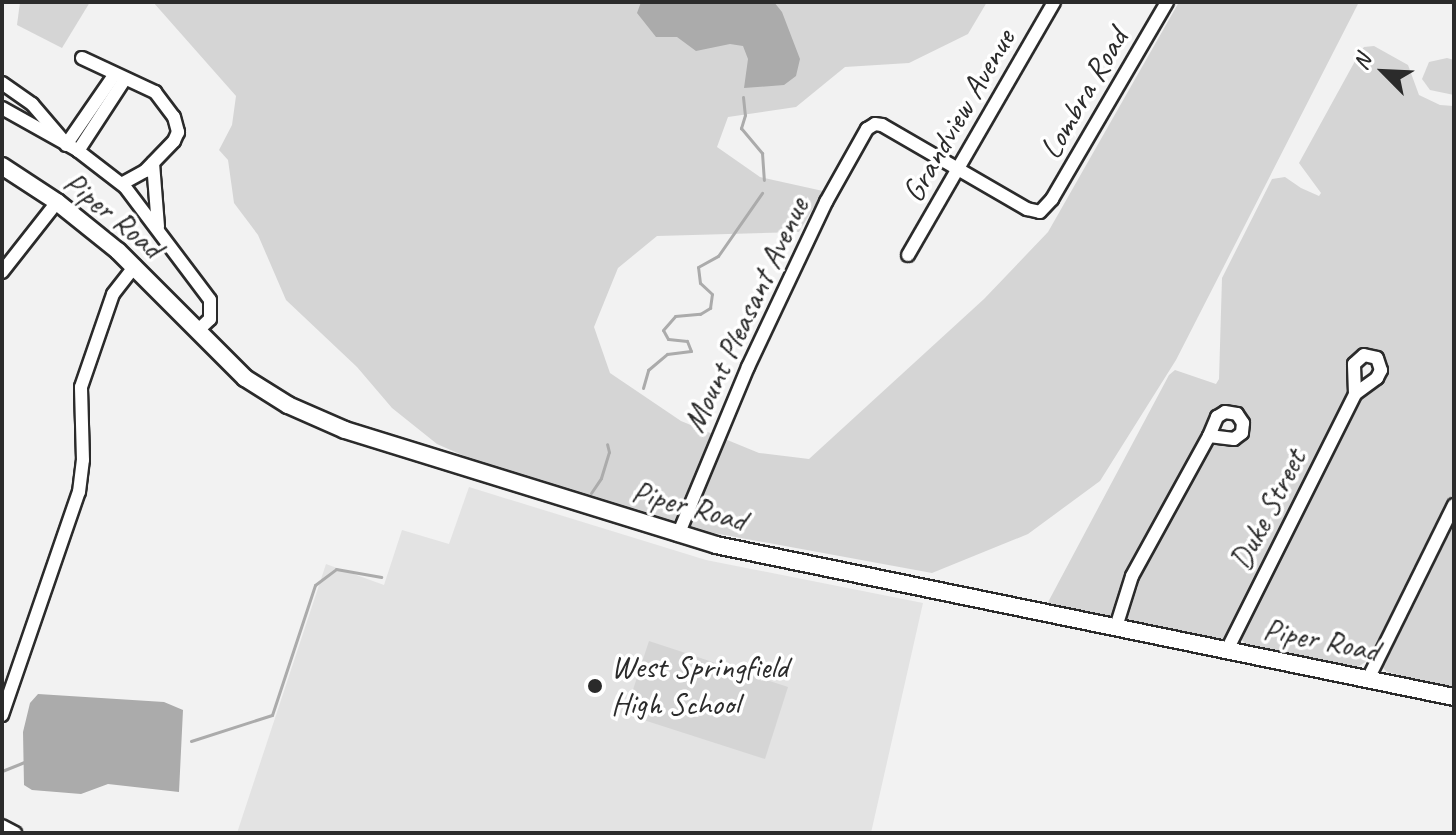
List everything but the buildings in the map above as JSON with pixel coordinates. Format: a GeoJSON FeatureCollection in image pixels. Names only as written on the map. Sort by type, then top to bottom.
{"type":"FeatureCollection","features":[{"type":"Feature","properties":{"kind":"main road","name":"Piper Road"},"geometry":{"type":"LineString","coordinates":[[2,166],[57,202],[135,266],[197,331],[254,384],[320,420],[678,535],[1454,697]]}},
{"type":"Feature","properties":{"kind":"street","name":"Grandview Avenue"},"geometry":{"type":"LineString","coordinates":[[908,255],[1054,2]]}},
{"type":"Feature","properties":{"kind":"street","name":"Lombra Road"},"geometry":{"type":"LineString","coordinates":[[959,169],[1032,211],[1044,210],[1167,2]]}},
{"type":"Feature","properties":{"kind":"street"},"geometry":{"type":"LineString","coordinates":[[82,58],[155,92],[174,117],[178,132],[153,163],[122,184]]}},
{"type":"Feature","properties":{"kind":"street"},"geometry":{"type":"LineString","coordinates":[[72,148],[120,77]]}},
{"type":"Feature","properties":{"kind":"street"},"geometry":{"type":"LineString","coordinates":[[2,83],[32,104],[72,148]]}},
{"type":"Feature","properties":{"kind":"street"},"geometry":{"type":"LineString","coordinates":[[2,108],[72,148],[122,184],[158,227],[210,300],[210,319],[197,331]]}},
{"type":"Feature","properties":{"kind":"street","name":"Mount Pleasant Avenue"},"geometry":{"type":"LineString","coordinates":[[678,535],[728,411],[826,202],[866,132],[875,124],[959,169]]}},
{"type":"Feature","properties":{"kind":"street"},"geometry":{"type":"LineString","coordinates":[[153,163],[159,205],[158,227]]}},
{"type":"Feature","properties":{"kind":"street"},"geometry":{"type":"LineString","coordinates":[[2,272],[57,202]]}},
{"type":"Feature","properties":{"kind":"street"},"geometry":{"type":"LineString","coordinates":[[2,715],[79,492],[83,460],[81,387],[113,294],[135,266]]}},
{"type":"Feature","properties":{"kind":"street","name":"Duke Street"},"geometry":{"type":"LineString","coordinates":[[1227,650],[1355,394]]}},
{"type":"Feature","properties":{"kind":"street"},"geometry":{"type":"LineString","coordinates":[[1116,627],[1132,576],[1209,436]]}},
{"type":"Feature","properties":{"kind":"street"},"geometry":{"type":"LineString","coordinates":[[1369,677],[1454,505]]}},
{"type":"Feature","properties":{"kind":"street"},"geometry":{"type":"LineString","coordinates":[[2,826],[15,833]]}},
{"type":"Feature","properties":{"kind":"shaded area"},"geometry":{"type":"Polygon","coordinates":[[[20,2],[90,2],[62,48],[17,25],[20,2]]]}},
{"type":"Feature","properties":{"kind":"shaded area"},"geometry":{"type":"Polygon","coordinates":[[[153,2],[987,2],[968,34],[909,63],[845,67],[796,107],[728,117],[717,147],[760,177],[823,191],[799,232],[657,236],[618,268],[594,327],[610,373],[681,421],[759,453],[809,459],[984,299],[1048,232],[1179,2],[1359,2],[1176,360],[1100,481],[1028,534],[932,573],[670,525],[471,459],[437,444],[392,408],[357,367],[286,300],[258,235],[234,203],[228,160],[219,150],[232,125],[236,96],[153,2]]]}},
{"type":"Feature","properties":{"kind":"shaded area"},"geometry":{"type":"Polygon","coordinates":[[[641,2],[774,2],[782,12],[800,59],[796,76],[784,85],[744,88],[748,59],[743,46],[730,44],[696,51],[677,37],[656,37],[637,13],[641,2]]]}},
{"type":"Feature","properties":{"kind":"shaded area"},"geometry":{"type":"Polygon","coordinates":[[[1374,46],[1408,65],[1419,95],[1440,105],[1454,106],[1454,491],[1371,658],[1358,667],[1247,645],[1240,638],[1362,395],[1380,385],[1388,375],[1386,359],[1371,348],[1350,357],[1348,394],[1223,640],[1129,623],[1124,617],[1138,587],[1136,581],[1211,444],[1235,446],[1248,434],[1244,413],[1231,406],[1215,410],[1207,423],[1125,577],[1111,618],[1046,606],[1169,375],[1175,370],[1216,384],[1219,379],[1222,278],[1272,179],[1285,177],[1319,196],[1321,193],[1299,163],[1360,52],[1364,47],[1374,46]]]}},
{"type":"Feature","properties":{"kind":"shaded area"},"geometry":{"type":"Polygon","coordinates":[[[1447,58],[1454,60],[1454,95],[1430,90],[1422,79],[1429,62],[1447,58]]]}},
{"type":"Feature","properties":{"kind":"shaded area","name":"West Springfield High School"},"geometry":{"type":"Polygon","coordinates":[[[469,487],[706,560],[923,603],[871,833],[237,833],[326,564],[384,585],[402,530],[449,544],[469,487]]]}},
{"type":"Feature","properties":{"kind":"shaded area"},"geometry":{"type":"Polygon","coordinates":[[[1454,519],[1454,689],[1387,672],[1383,668],[1454,519]]]}},
{"type":"Feature","properties":{"kind":"shaded area"},"geometry":{"type":"Polygon","coordinates":[[[649,641],[788,687],[765,759],[625,714],[649,641]]]}},
{"type":"Feature","properties":{"kind":"shaded area"},"geometry":{"type":"Polygon","coordinates":[[[38,694],[164,702],[183,710],[179,792],[108,784],[81,794],[32,790],[24,785],[23,732],[30,703],[38,694]]]}},
{"type":"Feature","properties":{"kind":"waterway"},"geometry":{"type":"LineString","coordinates":[[743,97],[745,115],[741,128],[762,153],[764,180]]}},
{"type":"Feature","properties":{"kind":"waterway"},"geometry":{"type":"LineString","coordinates":[[643,388],[648,370],[667,354],[691,351],[687,341],[668,339],[663,330],[675,316],[700,314],[710,308],[712,294],[700,283],[698,267],[718,256],[762,193]]}},
{"type":"Feature","properties":{"kind":"waterway"},"geometry":{"type":"LineString","coordinates":[[591,493],[601,478],[609,452],[607,444]]}},
{"type":"Feature","properties":{"kind":"waterway"},"geometry":{"type":"LineString","coordinates":[[191,741],[272,715],[315,585],[336,569],[381,577]]}},
{"type":"Feature","properties":{"kind":"waterway"},"geometry":{"type":"LineString","coordinates":[[2,771],[24,762]]}},
{"type":"Feature","properties":{"kind":"place","name":"West Springfield High School"},"geometry":{"type":"Point","coordinates":[595,686]}}]}
